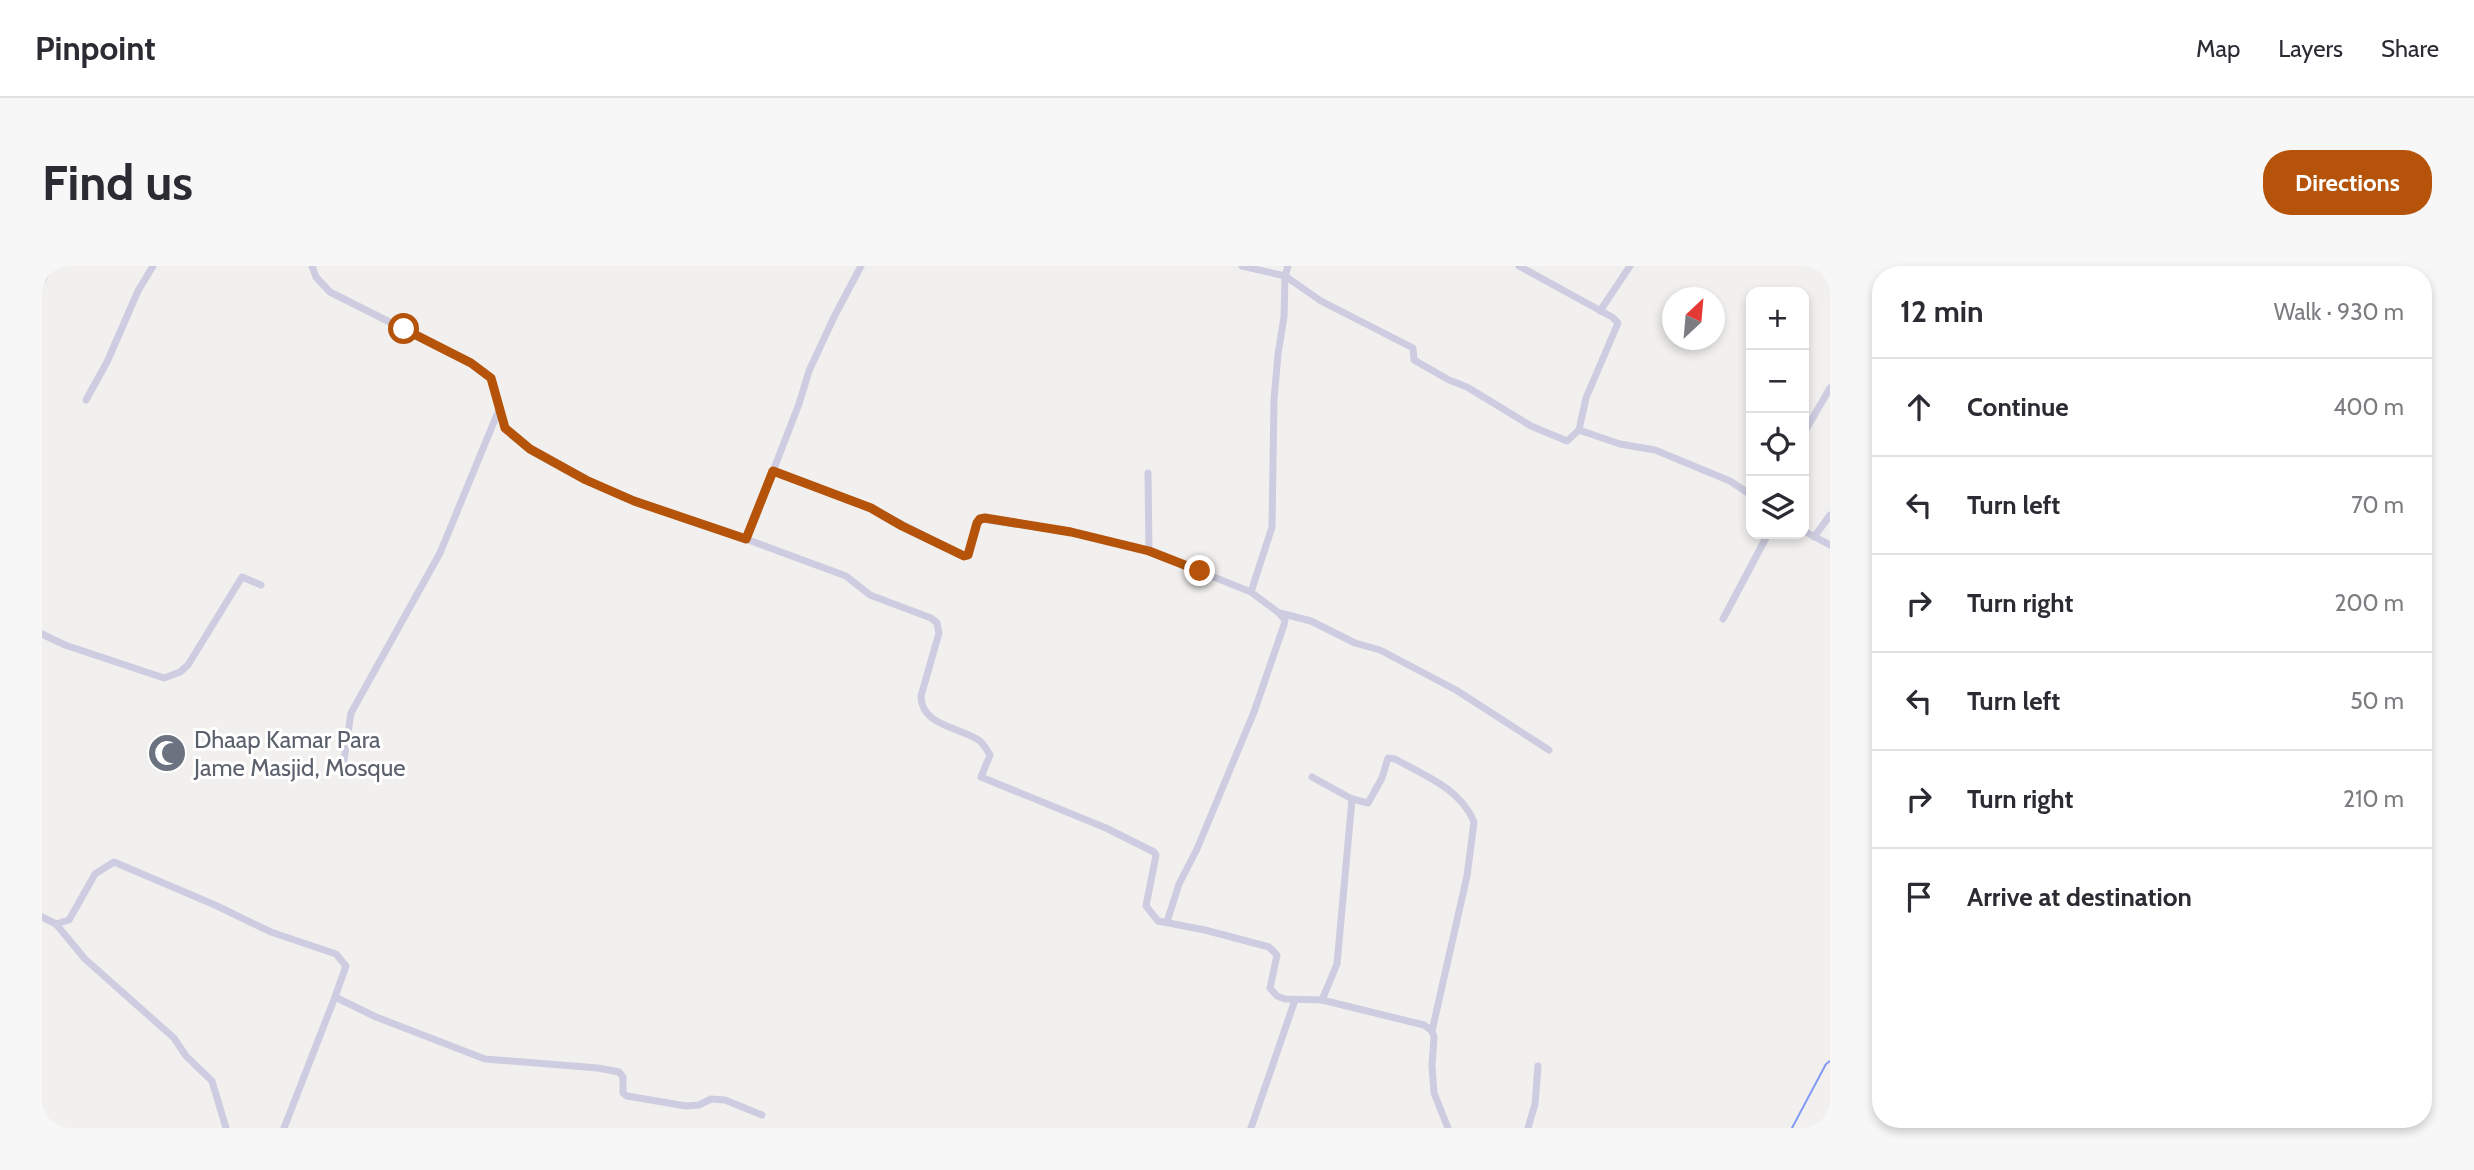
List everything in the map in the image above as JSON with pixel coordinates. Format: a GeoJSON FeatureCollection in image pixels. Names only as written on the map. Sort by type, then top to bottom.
{"type":"FeatureCollection","features":[{"type":"Feature","properties":{"kind":"main road"},"geometry":{"type":"LineString","coordinates":[[42,278],[48,266]]}},
{"type":"Feature","properties":{"kind":"street"},"geometry":{"type":"LineString","coordinates":[[86,400],[107,362],[138,291],[153,266]]}},
{"type":"Feature","properties":{"kind":"street"},"geometry":{"type":"LineString","coordinates":[[312,266],[316,277],[330,292],[471,363],[491,378],[505,428],[530,449],[586,480],[634,501],[846,576],[870,595],[931,618],[937,623],[939,633],[921,696],[921,705],[926,715],[981,742],[990,755],[981,777],[1106,828],[1154,852],[1156,855],[1146,906],[1158,921],[1269,947],[1277,955],[1270,988],[1278,996],[1295,1000],[1322,1000],[1424,1026],[1432,1031]]}},
{"type":"Feature","properties":{"kind":"street"},"geometry":{"type":"LineString","coordinates":[[746,539],[799,404],[809,371],[861,266]]}},
{"type":"Feature","properties":{"kind":"street"},"geometry":{"type":"LineString","coordinates":[[1242,266],[1285,276],[1321,302],[1413,348],[1414,360],[1467,387],[1531,426],[1567,441],[1579,430],[1586,398],[1618,323],[1519,266]]}},
{"type":"Feature","properties":{"kind":"street"},"geometry":{"type":"LineString","coordinates":[[1251,592],[1272,527],[1274,400],[1288,266]]}},
{"type":"Feature","properties":{"kind":"street"},"geometry":{"type":"LineString","coordinates":[[1600,311],[1630,266]]}},
{"type":"Feature","properties":{"kind":"street"},"geometry":{"type":"LineString","coordinates":[[1809,424],[1830,388]]}},
{"type":"Feature","properties":{"kind":"street"},"geometry":{"type":"LineString","coordinates":[[344,760],[351,713],[440,553],[499,412]]}},
{"type":"Feature","properties":{"kind":"street"},"geometry":{"type":"LineString","coordinates":[[1579,430],[1620,444],[1655,450],[1730,481],[1746,492]]}},
{"type":"Feature","properties":{"kind":"street"},"geometry":{"type":"LineString","coordinates":[[773,471],[871,508],[964,556],[968,555],[980,519],[1071,532],[1149,551],[1251,592],[1279,613],[1285,620],[1284,625],[1254,712],[1197,849],[1179,884],[1167,922]]}},
{"type":"Feature","properties":{"kind":"street"},"geometry":{"type":"LineString","coordinates":[[1148,473],[1149,551]]}},
{"type":"Feature","properties":{"kind":"street"},"geometry":{"type":"LineString","coordinates":[[1814,537],[1830,516]]}},
{"type":"Feature","properties":{"kind":"street"},"geometry":{"type":"LineString","coordinates":[[1809,534],[1830,545]]}},
{"type":"Feature","properties":{"kind":"street"},"geometry":{"type":"LineString","coordinates":[[1723,619],[1765,539]]}},
{"type":"Feature","properties":{"kind":"street"},"geometry":{"type":"LineString","coordinates":[[42,634],[65,645],[164,678],[180,672],[188,665],[242,577],[261,585]]}},
{"type":"Feature","properties":{"kind":"street"},"geometry":{"type":"LineString","coordinates":[[1279,613],[1311,621],[1355,643],[1380,650],[1456,690],[1549,750]]}},
{"type":"Feature","properties":{"kind":"street"},"geometry":{"type":"LineString","coordinates":[[1312,777],[1352,799],[1368,803],[1382,778],[1388,758],[1435,780],[1454,794],[1471,814],[1474,822],[1467,876],[1432,1031],[1434,1093],[1448,1128]]}},
{"type":"Feature","properties":{"kind":"street"},"geometry":{"type":"LineString","coordinates":[[1322,1000],[1337,964],[1352,799]]}},
{"type":"Feature","properties":{"kind":"street"},"geometry":{"type":"LineString","coordinates":[[56,924],[69,920],[95,874],[114,862],[271,932],[336,954],[346,967],[284,1128]]}},
{"type":"Feature","properties":{"kind":"street"},"geometry":{"type":"LineString","coordinates":[[42,917],[56,924],[85,960],[174,1038],[186,1056],[212,1081],[226,1128]]}},
{"type":"Feature","properties":{"kind":"street"},"geometry":{"type":"LineString","coordinates":[[335,997],[376,1017],[485,1059],[619,1072],[626,1096],[686,1106],[699,1105],[711,1099],[725,1100],[762,1115]]}},
{"type":"Feature","properties":{"kind":"street"},"geometry":{"type":"LineString","coordinates":[[1251,1128],[1295,1000]]}},
{"type":"Feature","properties":{"kind":"street"},"geometry":{"type":"LineString","coordinates":[[1528,1128],[1535,1104],[1538,1066]]}},
{"type":"Feature","properties":{"kind":"waterway"},"geometry":{"type":"LineString","coordinates":[[1792,1128],[1830,1061]]}},
{"type":"Feature","properties":{"kind":"place","name":"Dhaap Kamar Para Jame Masjid, Mosque"},"geometry":{"type":"Point","coordinates":[167,753]}},
{"type":"Feature","properties":{"kind":"route"},"geometry":{"type":"LineString","coordinates":[[404,329],[471,363],[491,378],[505,428],[530,449],[586,480],[634,501],[746,539],[773,471],[871,508],[964,556],[968,555],[977,523],[985,518],[1071,532],[1149,551],[1200,571]]}}]}
